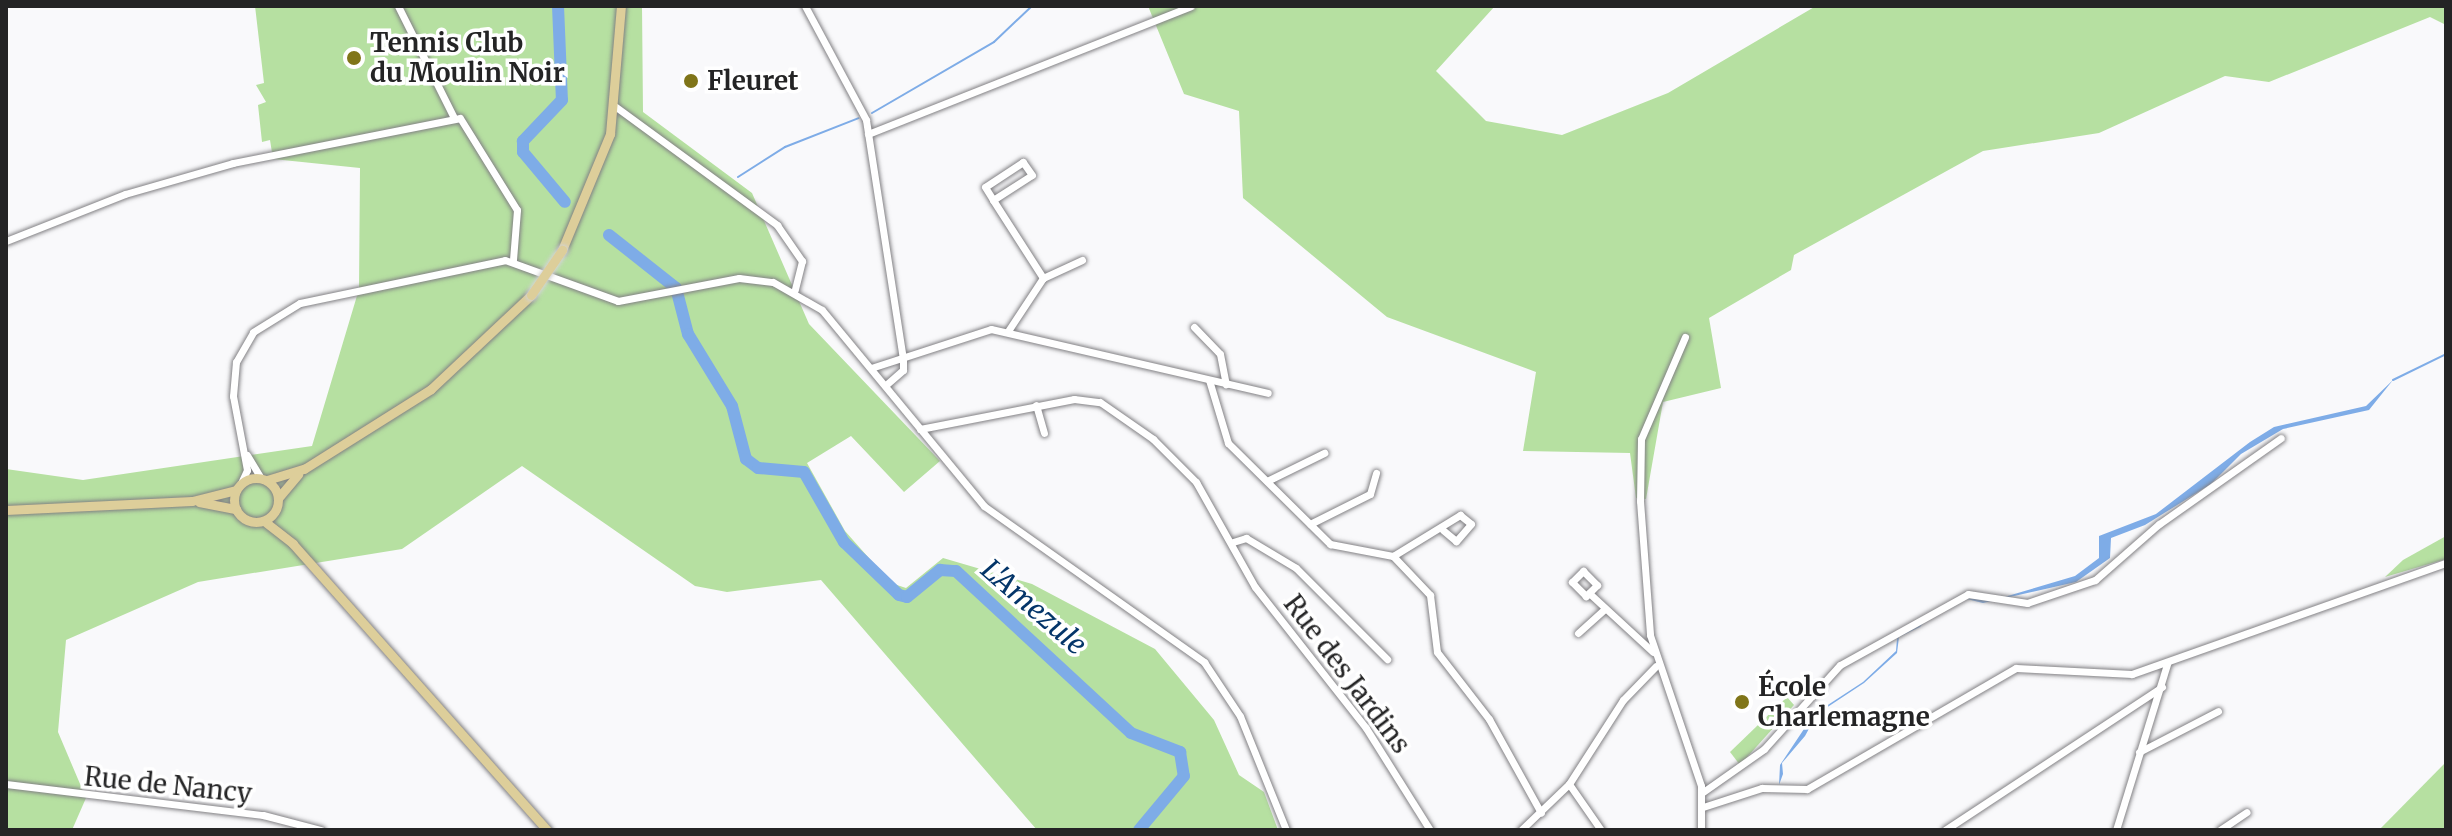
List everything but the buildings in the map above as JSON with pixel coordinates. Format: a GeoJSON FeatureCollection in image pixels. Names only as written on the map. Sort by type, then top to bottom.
{"type":"FeatureCollection","features":[{"type":"Feature","properties":{"kind":"main road"},"geometry":{"type":"LineString","coordinates":[[293,544],[277,508],[279,497],[304,469],[431,389],[531,295],[562,250],[595,183],[616,107],[621,6]]}},
{"type":"Feature","properties":{"kind":"main road"},"geometry":{"type":"LineString","coordinates":[[192,501],[304,469]]}},
{"type":"Feature","properties":{"kind":"main road"},"geometry":{"type":"LineString","coordinates":[[264,479],[279,497]]}},
{"type":"Feature","properties":{"kind":"main road"},"geometry":{"type":"LineString","coordinates":[[236,509],[239,487]]}},
{"type":"Feature","properties":{"kind":"main road"},"geometry":{"type":"LineString","coordinates":[[6,510],[192,501],[236,509],[250,522],[264,521],[277,508]]}},
{"type":"Feature","properties":{"kind":"main road"},"geometry":{"type":"LineString","coordinates":[[264,521],[293,544],[547,830]]}},
{"type":"Feature","properties":{"kind":"street"},"geometry":{"type":"LineString","coordinates":[[398,6],[454,118]]}},
{"type":"Feature","properties":{"kind":"street"},"geometry":{"type":"LineString","coordinates":[[805,6],[868,134],[903,358],[903,370],[886,385]]}},
{"type":"Feature","properties":{"kind":"street"},"geometry":{"type":"LineString","coordinates":[[868,134],[1191,6]]}},
{"type":"Feature","properties":{"kind":"street"},"geometry":{"type":"LineString","coordinates":[[616,107],[630,124],[666,138],[787,236],[804,268],[795,290]]}},
{"type":"Feature","properties":{"kind":"street"},"geometry":{"type":"LineString","coordinates":[[6,241],[233,163],[454,118],[470,123],[511,192],[519,224],[513,260]]}},
{"type":"Feature","properties":{"kind":"street"},"geometry":{"type":"LineString","coordinates":[[993,200],[1032,175],[1023,162],[988,182],[993,200],[1043,278]]}},
{"type":"Feature","properties":{"kind":"street"},"geometry":{"type":"LineString","coordinates":[[239,487],[247,470],[241,438],[236,362],[265,320],[300,303],[513,260],[596,296],[651,296],[756,278],[795,290],[886,385],[984,506],[1204,662],[1240,716],[1286,830]]}},
{"type":"Feature","properties":{"kind":"street"},"geometry":{"type":"LineString","coordinates":[[1008,331],[1043,278],[1082,260]]}},
{"type":"Feature","properties":{"kind":"street"},"geometry":{"type":"LineString","coordinates":[[1194,327],[1220,354],[1226,384]]}},
{"type":"Feature","properties":{"kind":"street"},"geometry":{"type":"LineString","coordinates":[[871,368],[976,331],[1008,331],[1268,393]]}},
{"type":"Feature","properties":{"kind":"street"},"geometry":{"type":"LineString","coordinates":[[1685,337],[1640,454],[1653,652],[1703,792],[1701,830]]}},
{"type":"Feature","properties":{"kind":"street"},"geometry":{"type":"LineString","coordinates":[[1209,380],[1225,438],[1336,547],[1393,556],[1443,530]]}},
{"type":"Feature","properties":{"kind":"street","name":"Rue des Jardins"},"geometry":{"type":"LineString","coordinates":[[920,429],[1036,405],[1090,400],[1119,414],[1182,466],[1233,542],[1255,587],[1348,703],[1430,830]]}},
{"type":"Feature","properties":{"kind":"street"},"geometry":{"type":"LineString","coordinates":[[1036,405],[1044,433]]}},
{"type":"Feature","properties":{"kind":"street"},"geometry":{"type":"LineString","coordinates":[[241,438],[264,479]]}},
{"type":"Feature","properties":{"kind":"street"},"geometry":{"type":"LineString","coordinates":[[1703,792],[1764,749],[1840,665],[1968,594],[2027,603],[2095,580],[2159,524],[2281,438]]}},
{"type":"Feature","properties":{"kind":"street"},"geometry":{"type":"LineString","coordinates":[[1267,481],[1324,453]]}},
{"type":"Feature","properties":{"kind":"street"},"geometry":{"type":"LineString","coordinates":[[1310,524],[1370,494],[1376,473]]}},
{"type":"Feature","properties":{"kind":"street"},"geometry":{"type":"LineString","coordinates":[[1233,542],[1246,538],[1296,568],[1387,659]]}},
{"type":"Feature","properties":{"kind":"street"},"geometry":{"type":"LineString","coordinates":[[1393,556],[1430,595],[1437,652],[1489,719],[1541,813]]}},
{"type":"Feature","properties":{"kind":"street"},"geometry":{"type":"LineString","coordinates":[[1703,807],[1762,788],[1807,789],[2016,668],[2117,675],[2171,662],[2446,563]]}},
{"type":"Feature","properties":{"kind":"street"},"geometry":{"type":"LineString","coordinates":[[1589,593],[1653,652]]}},
{"type":"Feature","properties":{"kind":"street"},"geometry":{"type":"LineString","coordinates":[[1578,633],[1617,604]]}},
{"type":"Feature","properties":{"kind":"street"},"geometry":{"type":"LineString","coordinates":[[2116,830],[2139,752],[2171,662]]}},
{"type":"Feature","properties":{"kind":"street"},"geometry":{"type":"LineString","coordinates":[[1521,830],[1569,784],[1623,700],[1656,666]]}},
{"type":"Feature","properties":{"kind":"street"},"geometry":{"type":"LineString","coordinates":[[1945,830],[2162,687]]}},
{"type":"Feature","properties":{"kind":"street"},"geometry":{"type":"LineString","coordinates":[[2139,752],[2218,711]]}},
{"type":"Feature","properties":{"kind":"street"},"geometry":{"type":"LineString","coordinates":[[1569,784],[1601,830]]}},
{"type":"Feature","properties":{"kind":"street","name":"Rue de Nancy"},"geometry":{"type":"LineString","coordinates":[[8,785],[263,815],[321,830]]}},
{"type":"Feature","properties":{"kind":"street"},"geometry":{"type":"LineString","coordinates":[[2220,830],[2247,812]]}},
{"type":"Feature","properties":{"kind":"green space"},"geometry":{"type":"Polygon","coordinates":[[[255,6],[642,6],[643,112],[752,193],[809,324],[940,461],[904,492],[851,436],[807,463],[845,531],[891,583],[906,588],[943,558],[1032,584],[1155,649],[1214,720],[1239,775],[1264,792],[1278,830],[1037,830],[821,580],[727,592],[695,586],[522,466],[402,549],[198,582],[66,640],[58,732],[86,798],[72,830],[6,830],[6,469],[83,480],[312,446],[359,289],[360,168],[273,159],[270,140],[262,142],[258,105],[266,102],[256,85],[264,83],[255,6]]]}},
{"type":"Feature","properties":{"kind":"green space"},"geometry":{"type":"Polygon","coordinates":[[[1148,6],[1495,6],[1436,71],[1486,121],[1562,135],[1668,93],[1816,6],[2446,6],[2446,25],[2430,17],[2269,82],[2225,76],[2099,133],[1983,151],[1794,255],[1791,270],[1709,318],[1721,388],[1663,402],[1646,499],[1636,498],[1630,453],[1523,451],[1536,372],[1387,317],[1243,198],[1239,111],[1184,94],[1148,6]]]}},
{"type":"Feature","properties":{"kind":"green space"},"geometry":{"type":"Polygon","coordinates":[[[2446,536],[2446,559],[2385,577],[2403,560],[2446,536]]]}},
{"type":"Feature","properties":{"kind":"green space"},"geometry":{"type":"Polygon","coordinates":[[[1787,697],[1794,705],[1740,765],[1730,752],[1787,697]]]}},
{"type":"Feature","properties":{"kind":"green space"},"geometry":{"type":"Polygon","coordinates":[[[2446,762],[2446,830],[2379,830],[2446,762]]]}},
{"type":"Feature","properties":{"kind":"water"},"geometry":{"type":"Polygon","coordinates":[[[2393,380],[2369,410],[2283,429],[2241,454],[2211,484],[2145,525],[2111,538],[2110,558],[2076,582],[1983,603],[1967,599],[1931,615],[1920,627],[1899,637],[1897,653],[1864,683],[1817,714],[1805,736],[1782,763],[1783,774],[1779,785],[1780,765],[1814,714],[1863,682],[1896,651],[1897,638],[1927,616],[1965,598],[1994,600],[2075,576],[2099,558],[2099,536],[2156,514],[2274,427],[2366,406],[2393,380]]]}},
{"type":"Feature","properties":{"kind":"waterway","name":"L'Amezule"},"geometry":{"type":"LineString","coordinates":[[558,6],[562,100],[523,141],[523,152],[565,202]]}},
{"type":"Feature","properties":{"kind":"waterway"},"geometry":{"type":"LineString","coordinates":[[872,113],[994,42],[1032,6]]}},
{"type":"Feature","properties":{"kind":"waterway"},"geometry":{"type":"LineString","coordinates":[[738,177],[785,147],[859,118]]}},
{"type":"Feature","properties":{"kind":"waterway","name":"L'Amezule"},"geometry":{"type":"LineString","coordinates":[[609,235],[676,288],[688,334],[732,406],[746,459],[758,468],[804,472],[844,542],[899,595],[907,597],[940,570],[956,571],[1131,733],[1180,752],[1184,776],[1139,830]]}},
{"type":"Feature","properties":{"kind":"waterway"},"geometry":{"type":"LineString","coordinates":[[2393,380],[2446,354]]}},
{"type":"Feature","properties":{"kind":"place","name":"Tennis Club du Moulin Noir"},"geometry":{"type":"Point","coordinates":[354,58]}},
{"type":"Feature","properties":{"kind":"place","name":"Fleuret"},"geometry":{"type":"Point","coordinates":[691,81]}},
{"type":"Feature","properties":{"kind":"place","name":"École Charlemagne"},"geometry":{"type":"Point","coordinates":[1742,702]}}]}
